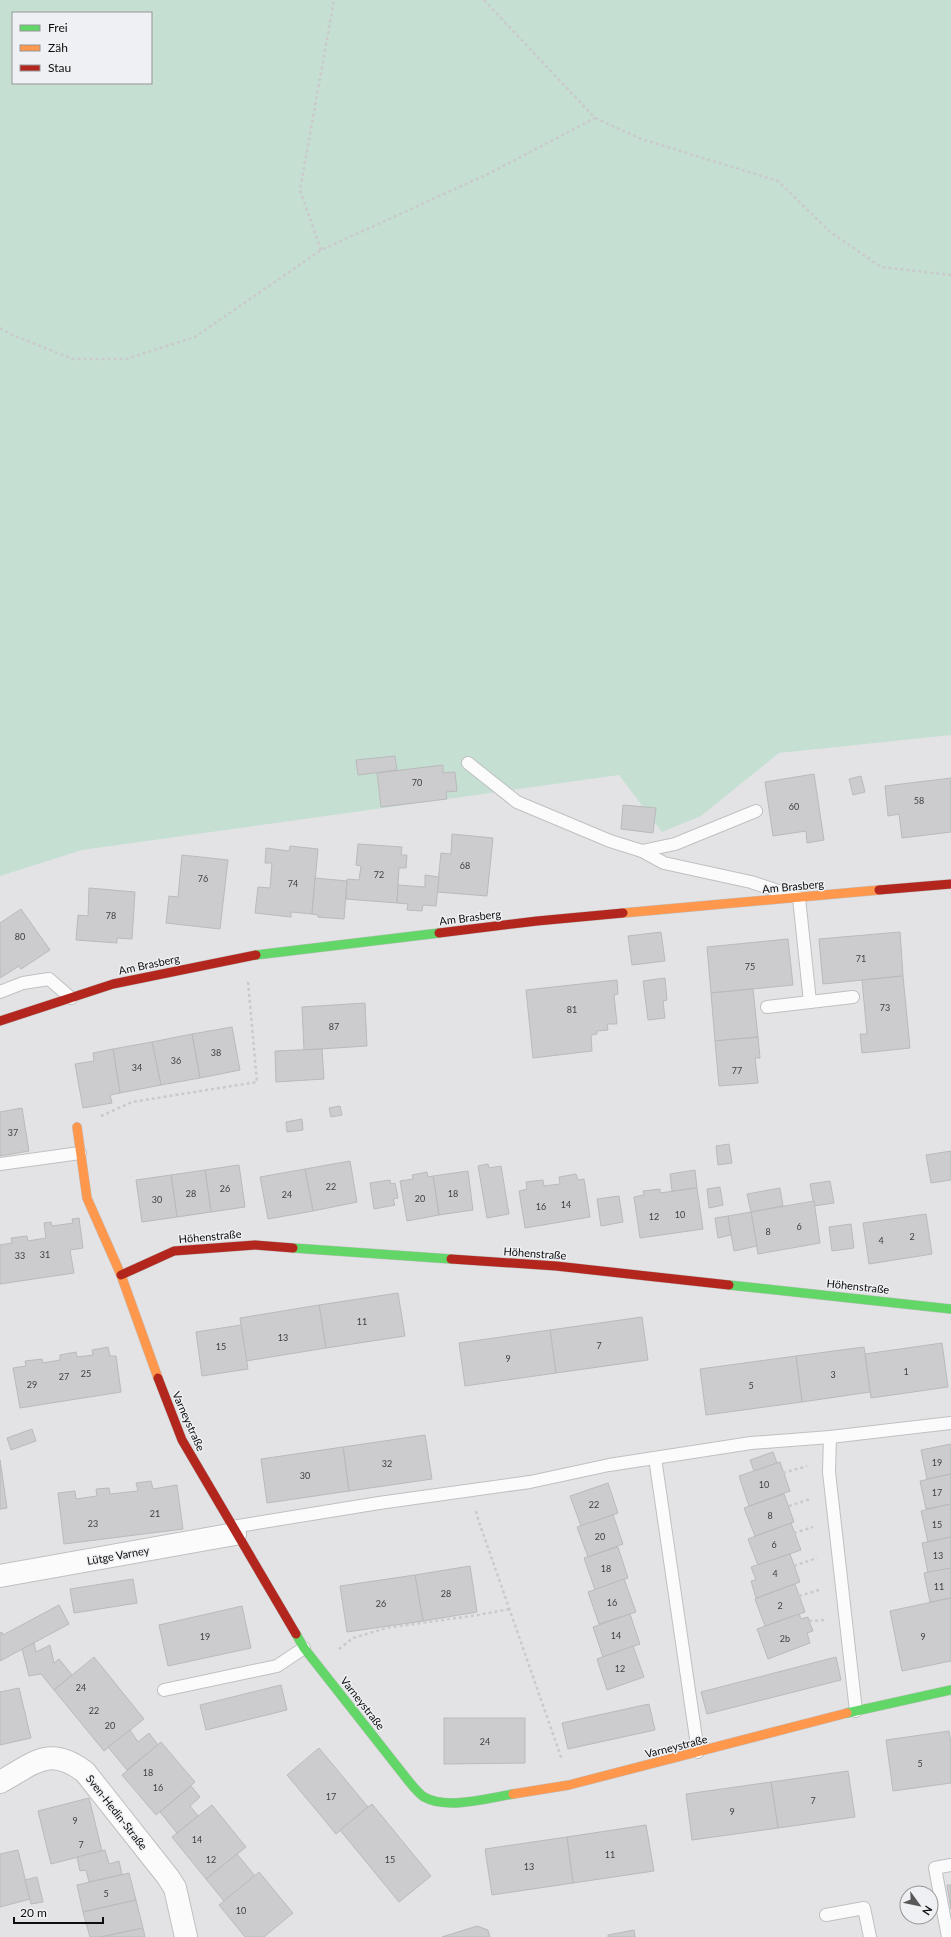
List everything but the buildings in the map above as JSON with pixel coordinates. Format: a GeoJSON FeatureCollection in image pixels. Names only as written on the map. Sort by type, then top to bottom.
{"type":"FeatureCollection","features":[{"type":"Feature","properties":{"kind":"street","name":"Am Brasberg"},"geometry":{"type":"LineString","coordinates":[[0,1021],[113,984],[245,956],[537,921],[951,884]]}},
{"type":"Feature","properties":{"kind":"street","name":"Varneystraße"},"geometry":{"type":"LineString","coordinates":[[77,1127],[87,1198],[121,1275],[154,1368],[182,1440],[304,1648],[407,1779],[423,1796],[432,1800],[457,1803],[569,1785],[856,1711],[951,1690]]}},
{"type":"Feature","properties":{"kind":"street","name":"Höhenstraße"},"geometry":{"type":"LineString","coordinates":[[121,1275],[174,1251],[255,1245],[556,1266],[951,1309]]}},
{"type":"Feature","properties":{"kind":"street","name":"Lütge Varney"},"geometry":{"type":"LineString","coordinates":[[0,1576],[234,1530]]}},
{"type":"Feature","properties":{"kind":"street","name":"Sven-Hedin-Straße"},"geometry":{"type":"LineString","coordinates":[[0,1782],[40,1760],[50,1758],[58,1758],[69,1761],[85,1772],[175,1888],[186,1937]]}},
{"type":"Feature","properties":{"kind":"lane"},"geometry":{"type":"LineString","coordinates":[[468,763],[517,802],[610,842],[642,851],[664,863],[751,882],[799,898],[810,1002]]}},
{"type":"Feature","properties":{"kind":"lane"},"geometry":{"type":"LineString","coordinates":[[642,851],[675,844],[756,811]]}},
{"type":"Feature","properties":{"kind":"lane"},"geometry":{"type":"LineString","coordinates":[[0,992],[23,983],[49,979],[71,998]]}},
{"type":"Feature","properties":{"kind":"lane"},"geometry":{"type":"LineString","coordinates":[[767,1007],[853,997]]}},
{"type":"Feature","properties":{"kind":"lane"},"geometry":{"type":"LineString","coordinates":[[0,1164],[80,1153]]}},
{"type":"Feature","properties":{"kind":"lane"},"geometry":{"type":"LineString","coordinates":[[234,1530],[473,1490],[530,1482],[609,1465],[751,1443],[951,1423]]}},
{"type":"Feature","properties":{"kind":"lane"},"geometry":{"type":"LineString","coordinates":[[830,1436],[829,1472],[856,1711]]}},
{"type":"Feature","properties":{"kind":"lane"},"geometry":{"type":"LineString","coordinates":[[655,1458],[698,1752]]}},
{"type":"Feature","properties":{"kind":"lane"},"geometry":{"type":"LineString","coordinates":[[164,1690],[277,1666],[304,1648]]}},
{"type":"Feature","properties":{"kind":"lane"},"geometry":{"type":"LineString","coordinates":[[948,1937],[935,1868],[951,1865]]}},
{"type":"Feature","properties":{"kind":"lane"},"geometry":{"type":"LineString","coordinates":[[826,1916],[864,1908],[870,1937]]}},
{"type":"Feature","properties":{"kind":"path"},"geometry":{"type":"LineString","coordinates":[[321,250],[300,190],[334,0]]}},
{"type":"Feature","properties":{"kind":"path"},"geometry":{"type":"LineString","coordinates":[[484,0],[595,118],[641,139],[778,181],[828,231],[881,267],[951,275]]}},
{"type":"Feature","properties":{"kind":"path"},"geometry":{"type":"LineString","coordinates":[[0,328],[10,334],[73,359],[126,359],[195,337],[321,250],[490,173],[595,118]]}},
{"type":"Feature","properties":{"kind":"path"},"geometry":{"type":"LineString","coordinates":[[77,1127],[132,1102],[257,1082],[245,956]]}},
{"type":"Feature","properties":{"kind":"path"},"geometry":{"type":"LineString","coordinates":[[473,1490],[478,1520],[561,1756],[569,1785]]}},
{"type":"Feature","properties":{"kind":"path"},"geometry":{"type":"LineString","coordinates":[[318,1667],[353,1638],[367,1633],[386,1628],[510,1609]]}},
{"type":"Feature","properties":{"kind":"green space"},"geometry":{"type":"Polygon","coordinates":[[[0,0],[951,0],[951,735],[779,753],[701,816],[662,832],[619,775],[82,850],[0,876],[0,0]]]}},
{"type":"Feature","properties":{"kind":"traffic: fast"},"geometry":{"type":"LineString","coordinates":[[256,955],[439,933]]}},
{"type":"Feature","properties":{"kind":"traffic: fast"},"geometry":{"type":"LineString","coordinates":[[293,1248],[451,1259]]}},
{"type":"Feature","properties":{"kind":"traffic: fast"},"geometry":{"type":"LineString","coordinates":[[729,1285],[951,1309]]}},
{"type":"Feature","properties":{"kind":"traffic: fast"},"geometry":{"type":"LineString","coordinates":[[296,1634],[304,1648],[407,1779],[424,1797],[433,1801],[456,1803],[513,1794]]}},
{"type":"Feature","properties":{"kind":"traffic: fast"},"geometry":{"type":"LineString","coordinates":[[847,1713],[951,1690]]}},
{"type":"Feature","properties":{"kind":"traffic: slow"},"geometry":{"type":"LineString","coordinates":[[623,913],[879,890]]}},
{"type":"Feature","properties":{"kind":"traffic: slow"},"geometry":{"type":"LineString","coordinates":[[77,1127],[87,1198],[121,1275],[158,1378]]}},
{"type":"Feature","properties":{"kind":"traffic: slow"},"geometry":{"type":"LineString","coordinates":[[513,1794],[569,1785],[847,1713]]}},
{"type":"Feature","properties":{"kind":"traffic: jam"},"geometry":{"type":"LineString","coordinates":[[879,890],[951,884]]}},
{"type":"Feature","properties":{"kind":"traffic: jam"},"geometry":{"type":"LineString","coordinates":[[439,933],[537,921],[623,913]]}},
{"type":"Feature","properties":{"kind":"traffic: jam"},"geometry":{"type":"LineString","coordinates":[[0,1021],[113,984],[256,955]]}},
{"type":"Feature","properties":{"kind":"traffic: jam"},"geometry":{"type":"LineString","coordinates":[[121,1275],[174,1251],[255,1245],[293,1248]]}},
{"type":"Feature","properties":{"kind":"traffic: jam"},"geometry":{"type":"LineString","coordinates":[[451,1259],[556,1266],[729,1285]]}},
{"type":"Feature","properties":{"kind":"traffic: jam"},"geometry":{"type":"LineString","coordinates":[[158,1378],[182,1440],[296,1634]]}}]}
